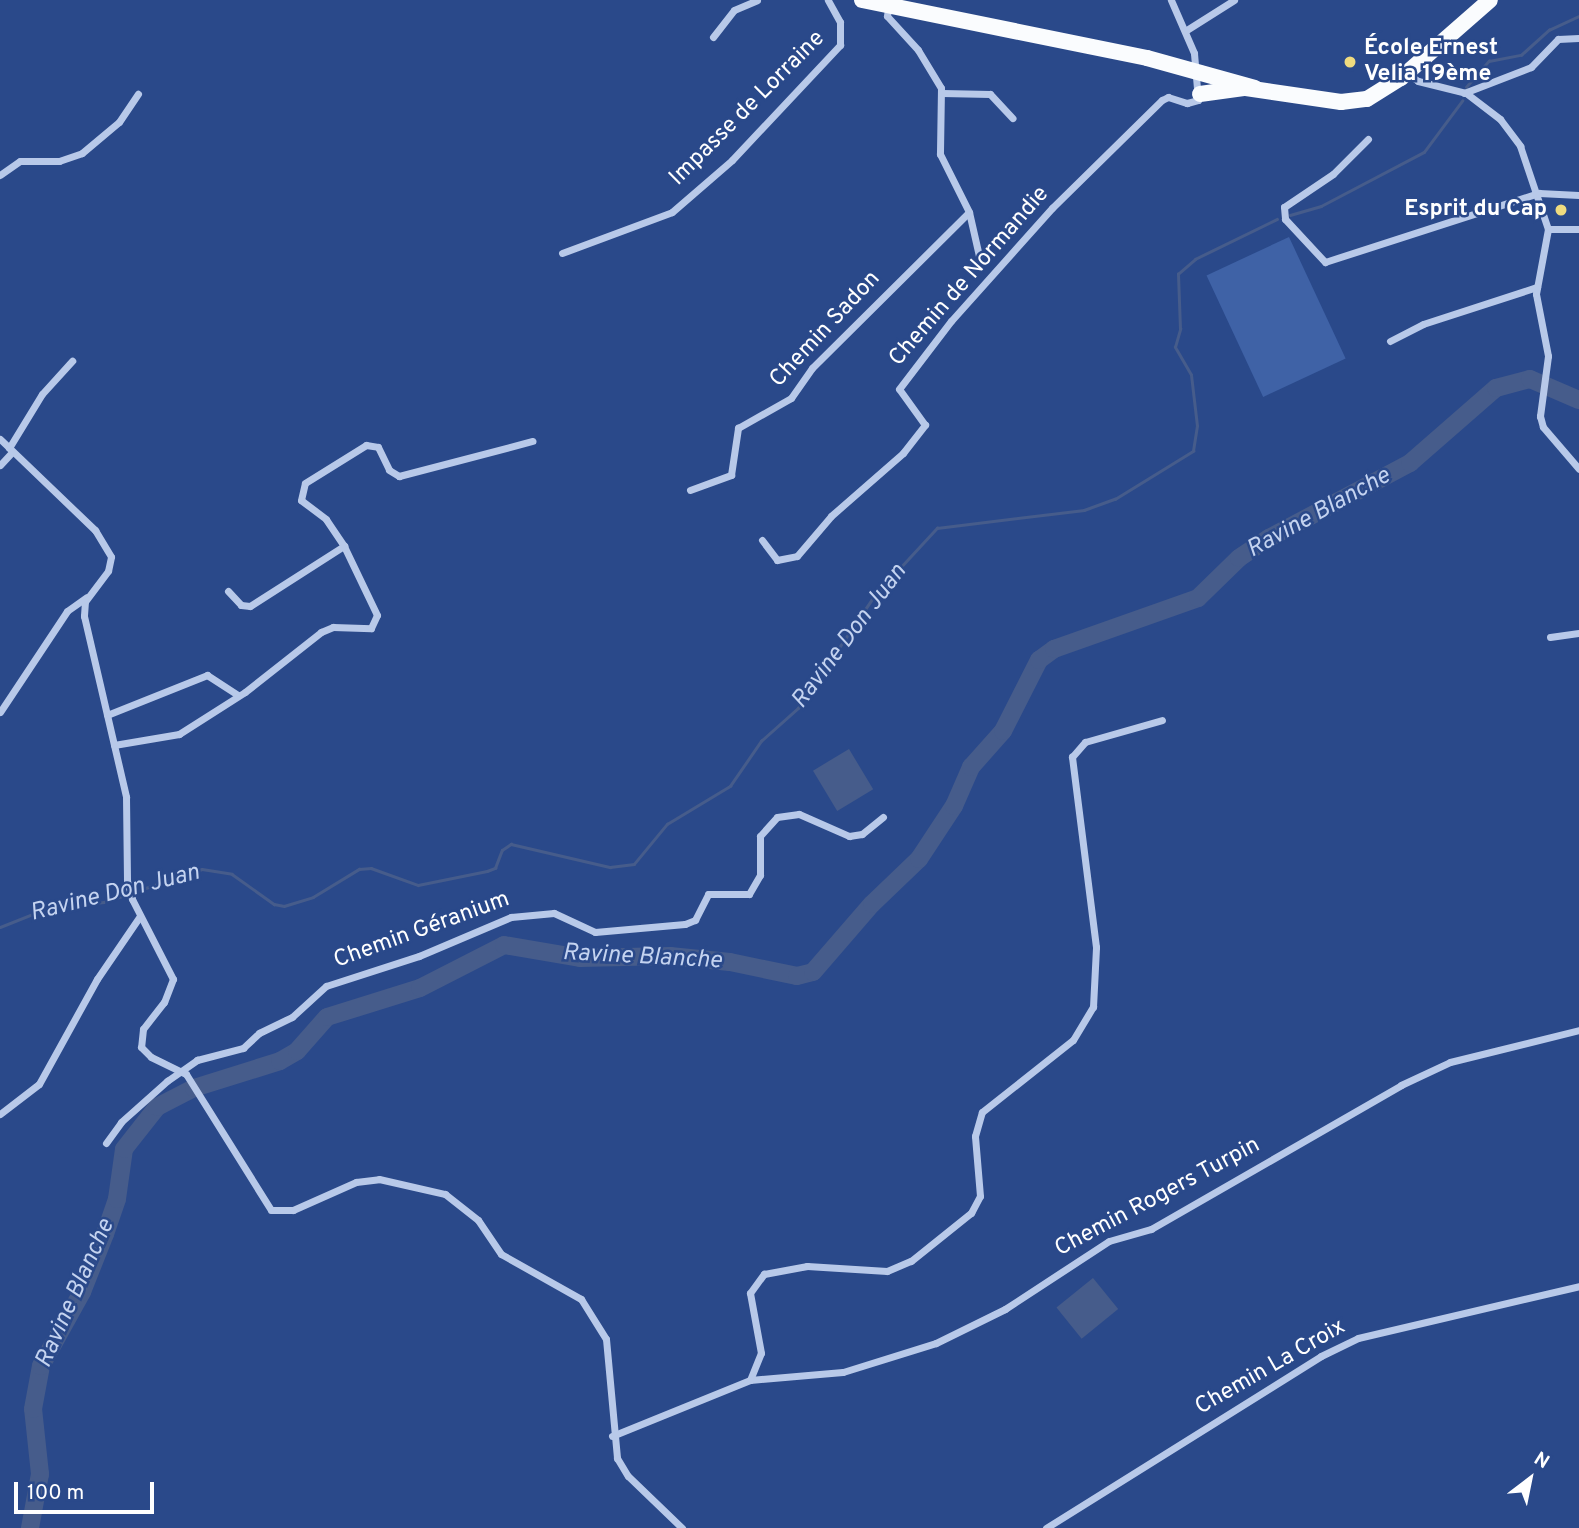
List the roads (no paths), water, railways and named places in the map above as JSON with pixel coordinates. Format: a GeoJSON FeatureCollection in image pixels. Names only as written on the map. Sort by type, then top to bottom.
{"type":"FeatureCollection","features":[{"type":"Feature","properties":{"kind":"main road"},"geometry":{"type":"LineString","coordinates":[[1197,81],[1313,99],[1356,101],[1379,95],[1407,74],[1490,0]]}},
{"type":"Feature","properties":{"kind":"main road"},"geometry":{"type":"LineString","coordinates":[[877,3],[1130,57],[1197,81],[1250,88]]}},
{"type":"Feature","properties":{"kind":"street"},"geometry":{"type":"LineString","coordinates":[[713,37],[734,10],[757,0]]}},
{"type":"Feature","properties":{"kind":"street","name":"Impasse de Lorraine"},"geometry":{"type":"LineString","coordinates":[[562,253],[672,212],[732,160],[840,45],[840,22],[828,0]]}},
{"type":"Feature","properties":{"kind":"street"},"geometry":{"type":"LineString","coordinates":[[1171,0],[1185,31],[1197,81]]}},
{"type":"Feature","properties":{"kind":"street"},"geometry":{"type":"LineString","coordinates":[[1185,31],[1234,0]]}},
{"type":"Feature","properties":{"kind":"street"},"geometry":{"type":"LineString","coordinates":[[877,3],[918,50],[942,93],[940,154],[969,212],[979,256]]}},
{"type":"Feature","properties":{"kind":"street"},"geometry":{"type":"LineString","coordinates":[[1465,93],[1531,67],[1558,39],[1579,38]]}},
{"type":"Feature","properties":{"kind":"street"},"geometry":{"type":"LineString","coordinates":[[1407,74],[1418,82],[1465,93],[1508,128],[1520,146],[1539,193],[1548,229],[1537,287],[1548,356],[1541,409],[1543,427],[1579,469]]}},
{"type":"Feature","properties":{"kind":"street","name":"Chemin de Normandie"},"geometry":{"type":"LineString","coordinates":[[762,540],[777,560],[797,556],[831,516],[903,453],[925,425],[898,389],[951,321],[1052,208],[1162,100],[1175,97],[1195,103],[1197,81]]}},
{"type":"Feature","properties":{"kind":"street"},"geometry":{"type":"LineString","coordinates":[[942,93],[990,94],[1012,118]]}},
{"type":"Feature","properties":{"kind":"street"},"geometry":{"type":"LineString","coordinates":[[0,176],[20,161],[59,161],[82,153],[120,122],[138,94]]}},
{"type":"Feature","properties":{"kind":"street"},"geometry":{"type":"LineString","coordinates":[[1368,139],[1333,174],[1284,207],[1284,219],[1325,262],[1539,193],[1579,195]]}},
{"type":"Feature","properties":{"kind":"street","name":"Chemin Sadon"},"geometry":{"type":"LineString","coordinates":[[690,490],[731,475],[738,428],[791,398],[812,368],[969,212]]}},
{"type":"Feature","properties":{"kind":"street"},"geometry":{"type":"LineString","coordinates":[[1548,229],[1579,229]]}},
{"type":"Feature","properties":{"kind":"street"},"geometry":{"type":"LineString","coordinates":[[1390,341],[1423,324],[1537,287]]}},
{"type":"Feature","properties":{"kind":"street"},"geometry":{"type":"LineString","coordinates":[[0,466],[42,394],[72,361]]}},
{"type":"Feature","properties":{"kind":"street"},"geometry":{"type":"LineString","coordinates":[[0,439],[95,530],[109,552],[111,567],[87,597],[67,611],[0,712]]}},
{"type":"Feature","properties":{"kind":"street"},"geometry":{"type":"LineString","coordinates":[[114,745],[179,734],[238,695],[321,632],[333,627],[371,628],[377,615],[344,546],[326,519],[300,500],[300,492],[305,483],[366,445],[377,447],[389,470],[399,477],[532,441]]}},
{"type":"Feature","properties":{"kind":"street"},"geometry":{"type":"LineString","coordinates":[[228,591],[241,604],[250,606],[344,546]]}},
{"type":"Feature","properties":{"kind":"street"},"geometry":{"type":"LineString","coordinates":[[87,597],[84,616],[129,822],[127,880],[132,899],[173,979],[164,1002],[143,1028],[140,1042],[151,1057],[183,1070],[271,1210],[293,1210],[356,1182],[379,1179],[432,1191],[470,1212],[501,1254],[581,1299],[606,1339],[612,1436],[628,1476],[682,1528]]}},
{"type":"Feature","properties":{"kind":"street"},"geometry":{"type":"LineString","coordinates":[[1550,637],[1579,633]]}},
{"type":"Feature","properties":{"kind":"street"},"geometry":{"type":"LineString","coordinates":[[107,715],[207,675],[238,695]]}},
{"type":"Feature","properties":{"kind":"street"},"geometry":{"type":"LineString","coordinates":[[750,1380],[761,1353],[750,1293],[764,1274],[807,1266],[870,1272],[899,1267],[963,1222],[974,1209],[980,1196],[976,1127],[982,1112],[1073,1040],[1093,1007],[1096,947],[1072,757],[1085,742],[1162,720]]}},
{"type":"Feature","properties":{"kind":"street","name":"Chemin Géranium"},"geometry":{"type":"LineString","coordinates":[[106,1143],[128,1115],[197,1060],[243,1048],[259,1033],[292,1017],[326,986],[419,956],[511,917],[554,913],[595,932],[685,924],[695,920],[708,894],[749,894],[760,875],[760,836],[777,817],[799,814],[849,836],[862,834],[883,817]]}},
{"type":"Feature","properties":{"kind":"street"},"geometry":{"type":"LineString","coordinates":[[0,1114],[39,1084],[97,979],[140,916]]}},
{"type":"Feature","properties":{"kind":"street","name":"Chemin Rogers Turpin"},"geometry":{"type":"LineString","coordinates":[[612,1436],[750,1380],[843,1372],[936,1343],[1005,1309],[1109,1241],[1151,1229],[1401,1085],[1450,1062],[1579,1030]]}},
{"type":"Feature","properties":{"kind":"street","name":"Chemin La Croix"},"geometry":{"type":"LineString","coordinates":[[1046,1528],[1321,1356],[1358,1338],[1579,1286]]}},
{"type":"Feature","properties":{"kind":"waterway","name":"Ravine Don Juan"},"geometry":{"type":"LineString","coordinates":[[1466,87],[1489,61],[1521,55],[1549,30],[1579,16]]}},
{"type":"Feature","properties":{"kind":"waterway","name":"Ravine Don Juan"},"geometry":{"type":"LineString","coordinates":[[1290,215],[1321,206],[1424,152],[1462,101]]}},
{"type":"Feature","properties":{"kind":"waterway","name":"Ravine Don Juan"},"geometry":{"type":"LineString","coordinates":[[0,927],[48,908],[104,902],[202,869],[232,874],[274,904],[284,906],[313,897],[359,869],[371,868],[418,885],[487,871],[495,868],[502,850],[511,844],[610,867],[634,864],[667,824],[730,786],[761,741],[798,708],[874,596],[937,528],[1084,510],[1115,499],[1193,451],[1197,426],[1191,375],[1175,347],[1180,329],[1178,274],[1195,259],[1277,219]]}},
{"type":"Feature","properties":{"kind":"waterway","name":"Ravine Blanche"},"geometry":{"type":"LineString","coordinates":[[30,1528],[40,1474],[33,1409],[41,1366],[82,1292],[105,1234],[117,1199],[124,1149],[157,1107],[194,1088],[280,1061],[297,1051],[327,1017],[420,988],[504,945],[580,958],[670,956],[730,962],[797,976],[813,972],[872,904],[919,859],[954,806],[971,767],[1003,731],[1039,660],[1054,649],[1198,598],[1239,558],[1269,538],[1410,463],[1496,388],[1530,379],[1579,400]]}},
{"type":"Feature","properties":{"kind":"place","name":"École Ernest Velia 19ème"},"geometry":{"type":"Point","coordinates":[1350,62]}},
{"type":"Feature","properties":{"kind":"place","name":"Esprit du Cap"},"geometry":{"type":"Point","coordinates":[1561,210]}}]}
